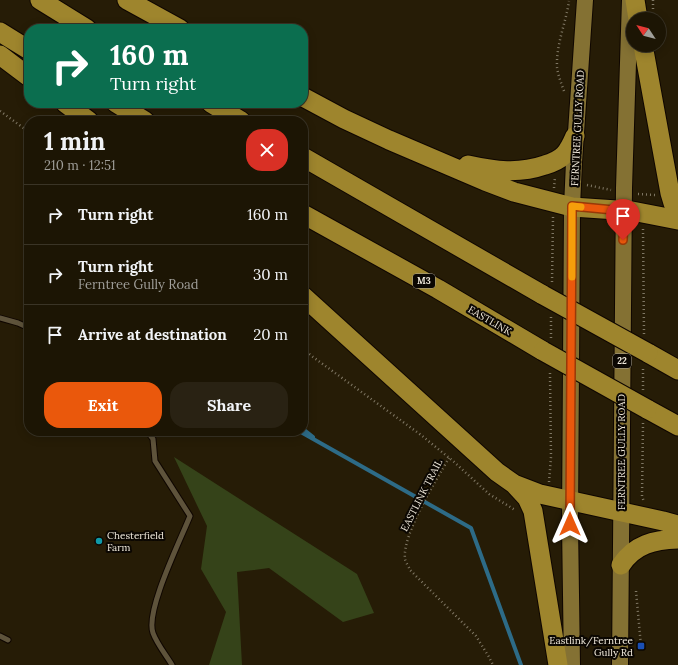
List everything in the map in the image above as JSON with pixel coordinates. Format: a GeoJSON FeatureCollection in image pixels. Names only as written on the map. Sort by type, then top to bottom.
{"type":"FeatureCollection","features":[{"type":"Feature","properties":{"kind":"highway"},"geometry":{"type":"LineString","coordinates":[[40,0],[79,24]]}},
{"type":"Feature","properties":{"kind":"highway"},"geometry":{"type":"LineString","coordinates":[[127,0],[171,24]]}},
{"type":"Feature","properties":{"kind":"highway"},"geometry":{"type":"LineString","coordinates":[[635,0],[637,12]]}},
{"type":"Feature","properties":{"kind":"highway"},"geometry":{"type":"LineString","coordinates":[[0,32],[24,47]]}},
{"type":"Feature","properties":{"kind":"highway"},"geometry":{"type":"LineString","coordinates":[[644,52],[670,194],[678,212]]}},
{"type":"Feature","properties":{"kind":"highway"},"geometry":{"type":"LineString","coordinates":[[0,55],[24,73]]}},
{"type":"Feature","properties":{"kind":"highway"},"geometry":{"type":"LineString","coordinates":[[308,100],[357,125],[500,187],[572,206],[624,211],[647,204],[678,220]]}},
{"type":"Feature","properties":{"kind":"highway"},"geometry":{"type":"LineString","coordinates":[[72,108],[82,116]]}},
{"type":"Feature","properties":{"kind":"highway"},"geometry":{"type":"LineString","coordinates":[[124,108],[138,116]]}},
{"type":"Feature","properties":{"kind":"highway"},"geometry":{"type":"LineString","coordinates":[[219,108],[233,116]]}},
{"type":"Feature","properties":{"kind":"highway"},"geometry":{"type":"LineString","coordinates":[[426,155],[488,169],[520,171],[536,168],[556,161],[568,150],[575,136]]}},
{"type":"Feature","properties":{"kind":"highway"},"geometry":{"type":"LineString","coordinates":[[308,160],[543,295],[678,370]]}},
{"type":"Feature","properties":{"kind":"highway","name":"EASTLINK"},"geometry":{"type":"LineString","coordinates":[[308,217],[678,426]]}},
{"type":"Feature","properties":{"kind":"highway"},"geometry":{"type":"LineString","coordinates":[[308,301],[497,472],[514,484],[530,503],[534,517],[558,665]]}},
{"type":"Feature","properties":{"kind":"highway"},"geometry":{"type":"LineString","coordinates":[[514,484],[540,494],[678,525]]}},
{"type":"Feature","properties":{"kind":"highway"},"geometry":{"type":"LineString","coordinates":[[621,565],[636,548],[659,541],[678,539]]}},
{"type":"Feature","properties":{"kind":"main road","name":"FERNTREE GULLY ROAD"},"geometry":{"type":"LineString","coordinates":[[572,665],[570,500],[572,206],[575,136],[585,0]]}},
{"type":"Feature","properties":{"kind":"main road","name":"FERNTREE GULLY ROAD"},"geometry":{"type":"LineString","coordinates":[[620,665],[624,211],[630,0]]}},
{"type":"Feature","properties":{"kind":"lane"},"geometry":{"type":"LineString","coordinates":[[0,318],[24,326]]}},
{"type":"Feature","properties":{"kind":"lane"},"geometry":{"type":"LineString","coordinates":[[151,436],[153,439],[155,461],[190,516],[164,576],[153,616],[152,632],[172,665]]}},
{"type":"Feature","properties":{"kind":"lane"},"geometry":{"type":"LineString","coordinates":[[0,636],[8,640]]}},
{"type":"Feature","properties":{"kind":"path"},"geometry":{"type":"LineString","coordinates":[[564,92],[558,74],[557,63],[560,40],[570,0]]}},
{"type":"Feature","properties":{"kind":"path"},"geometry":{"type":"LineString","coordinates":[[0,111],[24,128]]}},
{"type":"Feature","properties":{"kind":"path"},"geometry":{"type":"LineString","coordinates":[[642,516],[644,502],[642,496],[645,351],[643,226],[647,204]]}},
{"type":"Feature","properties":{"kind":"path","name":"EASTLINK TRAIL"},"geometry":{"type":"LineString","coordinates":[[308,353],[421,435],[449,458],[413,524],[407,541],[405,561],[410,570],[476,636],[489,657],[492,665]]}},
{"type":"Feature","properties":{"kind":"path"},"geometry":{"type":"LineString","coordinates":[[449,458],[498,501],[522,514],[526,518],[534,517]]}},
{"type":"Feature","properties":{"kind":"path"},"geometry":{"type":"LineString","coordinates":[[636,587],[641,646]]}},
{"type":"Feature","properties":{"kind":"green space"},"geometry":{"type":"Polygon","coordinates":[[[174,457],[357,574],[374,613],[343,622],[269,568],[237,572],[242,665],[209,665],[226,612],[201,569],[207,526],[174,457]]]}},
{"type":"Feature","properties":{"kind":"waterway"},"geometry":{"type":"LineString","coordinates":[[308,433],[313,437]]}},
{"type":"Feature","properties":{"kind":"waterway"},"geometry":{"type":"LineString","coordinates":[[308,436],[471,528],[521,665]]}},
{"type":"Feature","properties":{"kind":"slow traffic"},"geometry":{"type":"LineString","coordinates":[[572,277],[572,206],[581,207]]}},
{"type":"Feature","properties":{"kind":"place","name":"Chesterfield Farm"},"geometry":{"type":"Point","coordinates":[99,541]}},
{"type":"Feature","properties":{"kind":"place","name":"Eastlink/Ferntree Gully Rd"},"geometry":{"type":"Point","coordinates":[641,646]}},
{"type":"Feature","properties":{"kind":"route"},"geometry":{"type":"LineString","coordinates":[[570,524],[572,206],[624,211],[623,240]]}}]}
